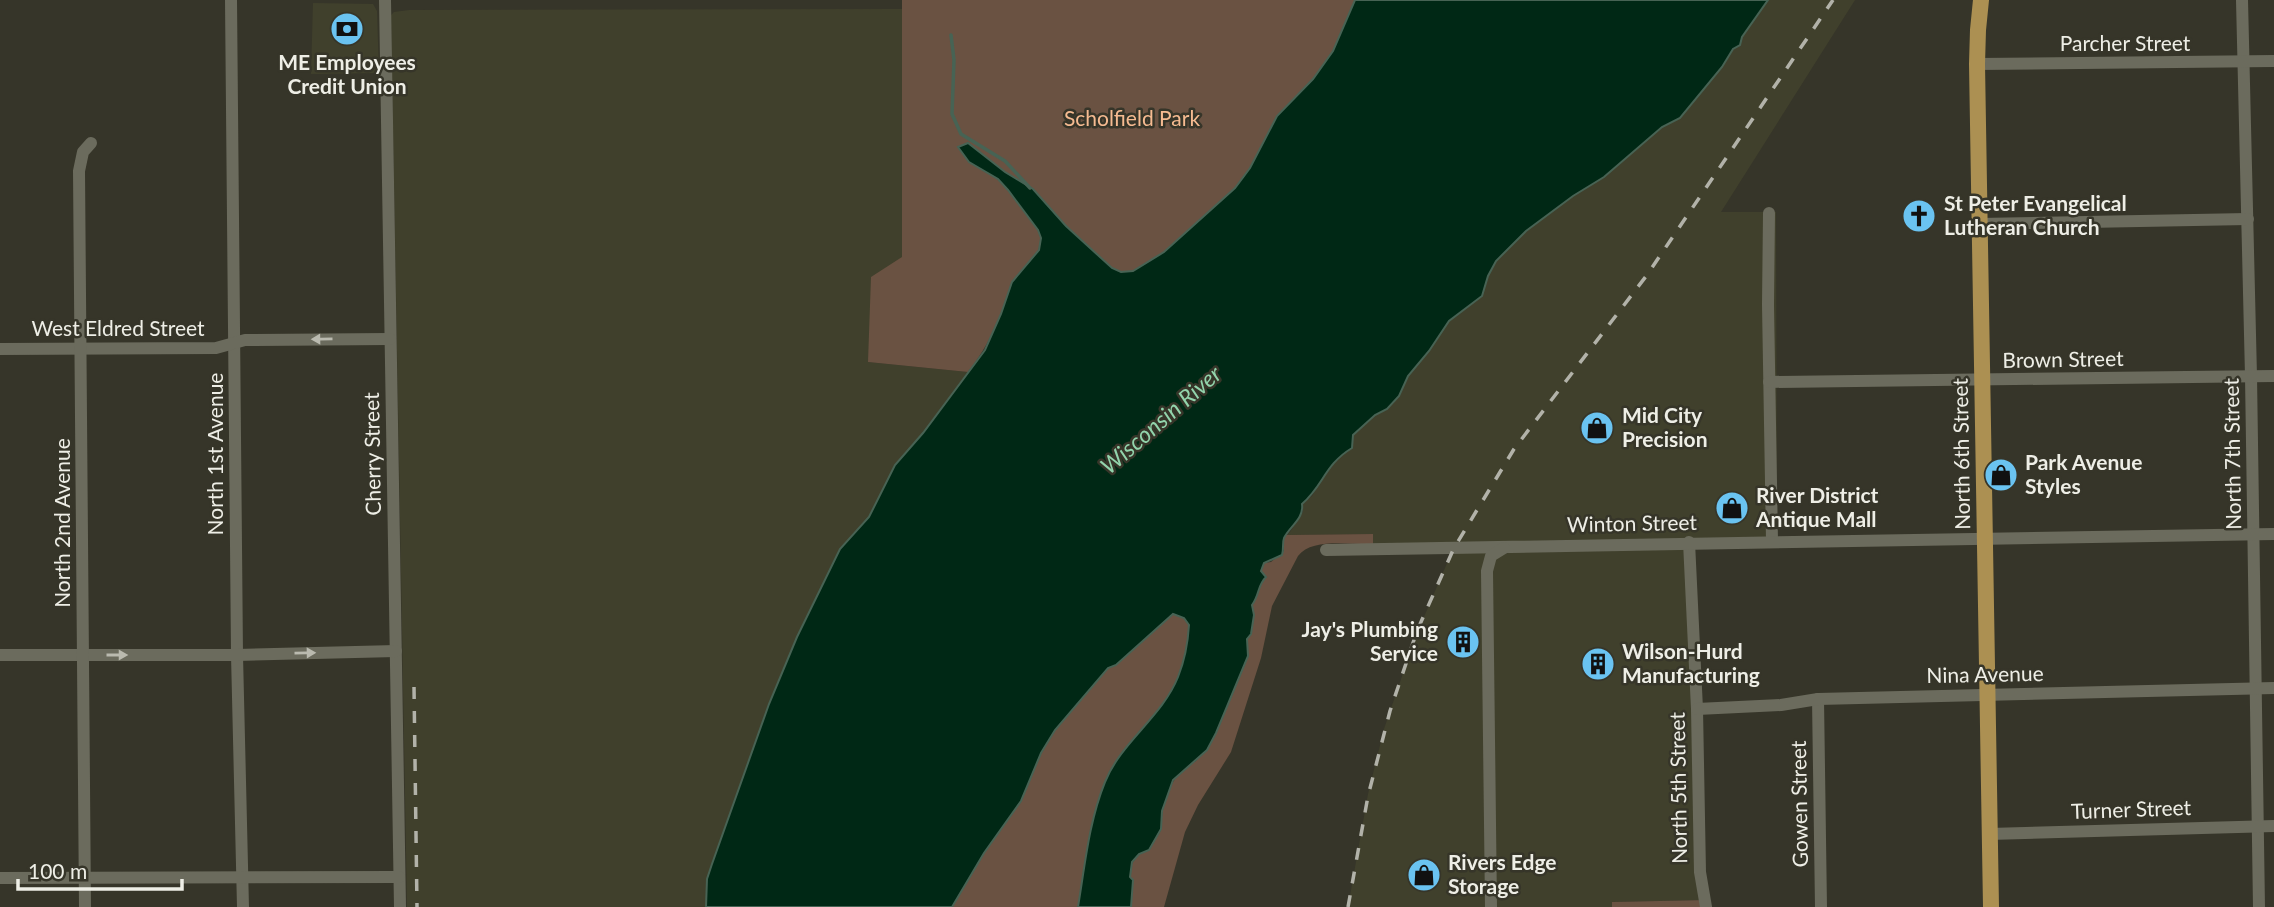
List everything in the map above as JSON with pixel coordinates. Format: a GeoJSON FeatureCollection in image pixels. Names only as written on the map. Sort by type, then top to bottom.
{"type":"FeatureCollection","features":[{"type":"Feature","properties":{"kind":"main road","name":"North 6th Street"},"geometry":{"type":"LineString","coordinates":[[1981,0],[1977,64],[1991,907]]}},
{"type":"Feature","properties":{"kind":"street","name":"North 1st Avenue"},"geometry":{"type":"LineString","coordinates":[[231,0],[237,655],[243,907]]}},
{"type":"Feature","properties":{"kind":"street","name":"Cherry Street"},"geometry":{"type":"LineString","coordinates":[[385,0],[400,907]]}},
{"type":"Feature","properties":{"kind":"street","name":"North 7th Street"},"geometry":{"type":"LineString","coordinates":[[2242,0],[2259,907]]}},
{"type":"Feature","properties":{"kind":"street","name":"Parcher Street"},"geometry":{"type":"LineString","coordinates":[[1977,64],[2274,61]]}},
{"type":"Feature","properties":{"kind":"street","name":"North 2nd Avenue"},"geometry":{"type":"LineString","coordinates":[[85,907],[79,171],[81,156],[91,143]]}},
{"type":"Feature","properties":{"kind":"street"},"geometry":{"type":"LineString","coordinates":[[1769,214],[1772,541]]}},
{"type":"Feature","properties":{"kind":"street"},"geometry":{"type":"LineString","coordinates":[[1979,224],[2248,219]]}},
{"type":"Feature","properties":{"kind":"street","name":"West Eldred Street"},"geometry":{"type":"LineString","coordinates":[[0,349],[216,348],[245,340],[390,339]]}},
{"type":"Feature","properties":{"kind":"street","name":"Brown Street"},"geometry":{"type":"LineString","coordinates":[[1769,382],[2274,376]]}},
{"type":"Feature","properties":{"kind":"street","name":"Winton Street"},"geometry":{"type":"LineString","coordinates":[[1326,550],[2274,534]]}},
{"type":"Feature","properties":{"kind":"street","name":"North 5th Street"},"geometry":{"type":"LineString","coordinates":[[1689,542],[1697,709],[1700,872],[1706,907]]}},
{"type":"Feature","properties":{"kind":"street"},"geometry":{"type":"LineString","coordinates":[[1491,907],[1487,571],[1491,556],[1508,546]]}},
{"type":"Feature","properties":{"kind":"street"},"geometry":{"type":"LineString","coordinates":[[0,655],[237,655],[396,651]]}},
{"type":"Feature","properties":{"kind":"street","name":"Nina Avenue"},"geometry":{"type":"LineString","coordinates":[[1697,709],[1781,705],[1818,699],[2274,688]]}},
{"type":"Feature","properties":{"kind":"street","name":"Gowen Street"},"geometry":{"type":"LineString","coordinates":[[1818,699],[1821,907]]}},
{"type":"Feature","properties":{"kind":"street","name":"Turner Street"},"geometry":{"type":"LineString","coordinates":[[1989,834],[2274,826]]}},
{"type":"Feature","properties":{"kind":"street"},"geometry":{"type":"LineString","coordinates":[[0,878],[399,877]]}},
{"type":"Feature","properties":{"kind":"shaded area"},"geometry":{"type":"Polygon","coordinates":[[[1768,0],[1855,0],[1721,212],[1776,212],[1777,541],[1692,542],[1706,900],[1612,902],[1612,907],[1348,907],[1368,794],[1384,729],[1415,638],[1451,554],[1373,544],[1372,534],[1286,535],[1303,512],[1302,504],[1312,496],[1328,467],[1352,448],[1353,435],[1375,415],[1387,409],[1399,396],[1408,376],[1449,321],[1482,296],[1496,261],[1550,212],[1662,127],[1680,118],[1722,67],[1733,49],[1740,45],[1742,37],[1768,0]]]}},
{"type":"Feature","properties":{"kind":"shaded area"},"geometry":{"type":"Polygon","coordinates":[[[313,3],[373,4],[377,11],[379,73],[311,74],[313,3]]]}},
{"type":"Feature","properties":{"kind":"shaded area"},"geometry":{"type":"Polygon","coordinates":[[[902,9],[902,257],[868,362],[968,372],[923,433],[895,465],[869,517],[840,549],[797,637],[769,704],[707,879],[706,907],[407,907],[391,15],[409,10],[902,9]]]}},
{"type":"Feature","properties":{"kind":"green space","name":"Scholfield Park"},"geometry":{"type":"Polygon","coordinates":[[[902,0],[1355,0],[1333,51],[1313,79],[1277,116],[1250,168],[1235,188],[1164,252],[1133,271],[1121,272],[1112,268],[1066,226],[1033,189],[959,147],[969,159],[1007,188],[1026,211],[1040,236],[1039,249],[1012,285],[990,338],[968,372],[868,362],[871,277],[902,257],[902,0]]]}},
{"type":"Feature","properties":{"kind":"green space"},"geometry":{"type":"Polygon","coordinates":[[[1373,534],[1373,544],[1322,544],[1304,550],[1298,556],[1272,606],[1261,658],[1231,752],[1198,805],[1185,832],[1164,907],[1131,907],[1133,880],[1130,877],[1133,863],[1160,832],[1170,787],[1183,770],[1196,761],[1230,700],[1246,662],[1247,639],[1251,634],[1253,612],[1251,605],[1264,579],[1261,571],[1264,563],[1271,562],[1284,551],[1282,542],[1286,535],[1373,534]]]}},
{"type":"Feature","properties":{"kind":"green space"},"geometry":{"type":"Polygon","coordinates":[[[1173,614],[1184,618],[1189,625],[1180,671],[1162,705],[1121,754],[1105,782],[1091,828],[1078,907],[952,907],[1055,730],[1108,668],[1116,665],[1173,614]]]}},
{"type":"Feature","properties":{"kind":"green space"},"geometry":{"type":"Polygon","coordinates":[[[1706,900],[1708,907],[1612,907],[1612,902],[1706,900]]]}},
{"type":"Feature","properties":{"kind":"water","name":"Wisconsin River"},"geometry":{"type":"Polygon","coordinates":[[[1355,0],[1768,0],[1742,37],[1740,45],[1733,49],[1722,67],[1680,118],[1662,127],[1604,177],[1526,231],[1496,261],[1482,296],[1449,321],[1408,376],[1399,396],[1387,409],[1375,415],[1353,435],[1352,448],[1335,461],[1302,504],[1299,518],[1284,538],[1282,555],[1264,563],[1261,571],[1266,577],[1252,605],[1254,615],[1251,634],[1247,639],[1248,656],[1216,733],[1207,750],[1173,780],[1162,811],[1161,829],[1149,850],[1139,854],[1132,862],[1131,907],[1078,907],[1091,828],[1105,782],[1121,754],[1162,705],[1180,671],[1189,625],[1184,618],[1173,614],[1116,665],[1108,668],[1055,730],[1041,753],[1021,801],[984,853],[952,907],[706,907],[707,879],[769,704],[797,637],[840,549],[869,517],[895,465],[923,433],[985,350],[1012,282],[1039,250],[1041,238],[1038,230],[1008,190],[998,179],[969,162],[958,147],[968,143],[1005,172],[1033,189],[1066,226],[1112,268],[1121,272],[1133,271],[1164,252],[1235,188],[1250,168],[1277,116],[1313,79],[1333,51],[1355,0]]]}},
{"type":"Feature","properties":{"kind":"waterway"},"geometry":{"type":"LineString","coordinates":[[951,35],[954,60],[952,114],[961,134],[1005,161],[1030,188]]}},
{"type":"Feature","properties":{"kind":"railway"},"geometry":{"type":"LineString","coordinates":[[1348,907],[1368,796],[1390,711],[1417,631],[1454,548],[1514,449],[1647,275],[1833,0]]}},
{"type":"Feature","properties":{"kind":"railway"},"geometry":{"type":"LineString","coordinates":[[414,687],[417,907]]}},
{"type":"Feature","properties":{"kind":"place","name":"ME Employees Credit Union"},"geometry":{"type":"Point","coordinates":[347,29]}},
{"type":"Feature","properties":{"kind":"place","name":"St Peter Evangelical Lutheran Church"},"geometry":{"type":"Point","coordinates":[1919,216]}},
{"type":"Feature","properties":{"kind":"place","name":"Mid City Precision"},"geometry":{"type":"Point","coordinates":[1597,428]}},
{"type":"Feature","properties":{"kind":"place","name":"Park Avenue Styles"},"geometry":{"type":"Point","coordinates":[2001,475]}},
{"type":"Feature","properties":{"kind":"place","name":"River District Antique Mall"},"geometry":{"type":"Point","coordinates":[1732,508]}},
{"type":"Feature","properties":{"kind":"place","name":"Jay's Plumbing Service"},"geometry":{"type":"Point","coordinates":[1463,642]}},
{"type":"Feature","properties":{"kind":"place","name":"Wilson-Hurd Manufacturing"},"geometry":{"type":"Point","coordinates":[1598,664]}},
{"type":"Feature","properties":{"kind":"place","name":"Rivers Edge Storage"},"geometry":{"type":"Point","coordinates":[1424,875]}}]}
